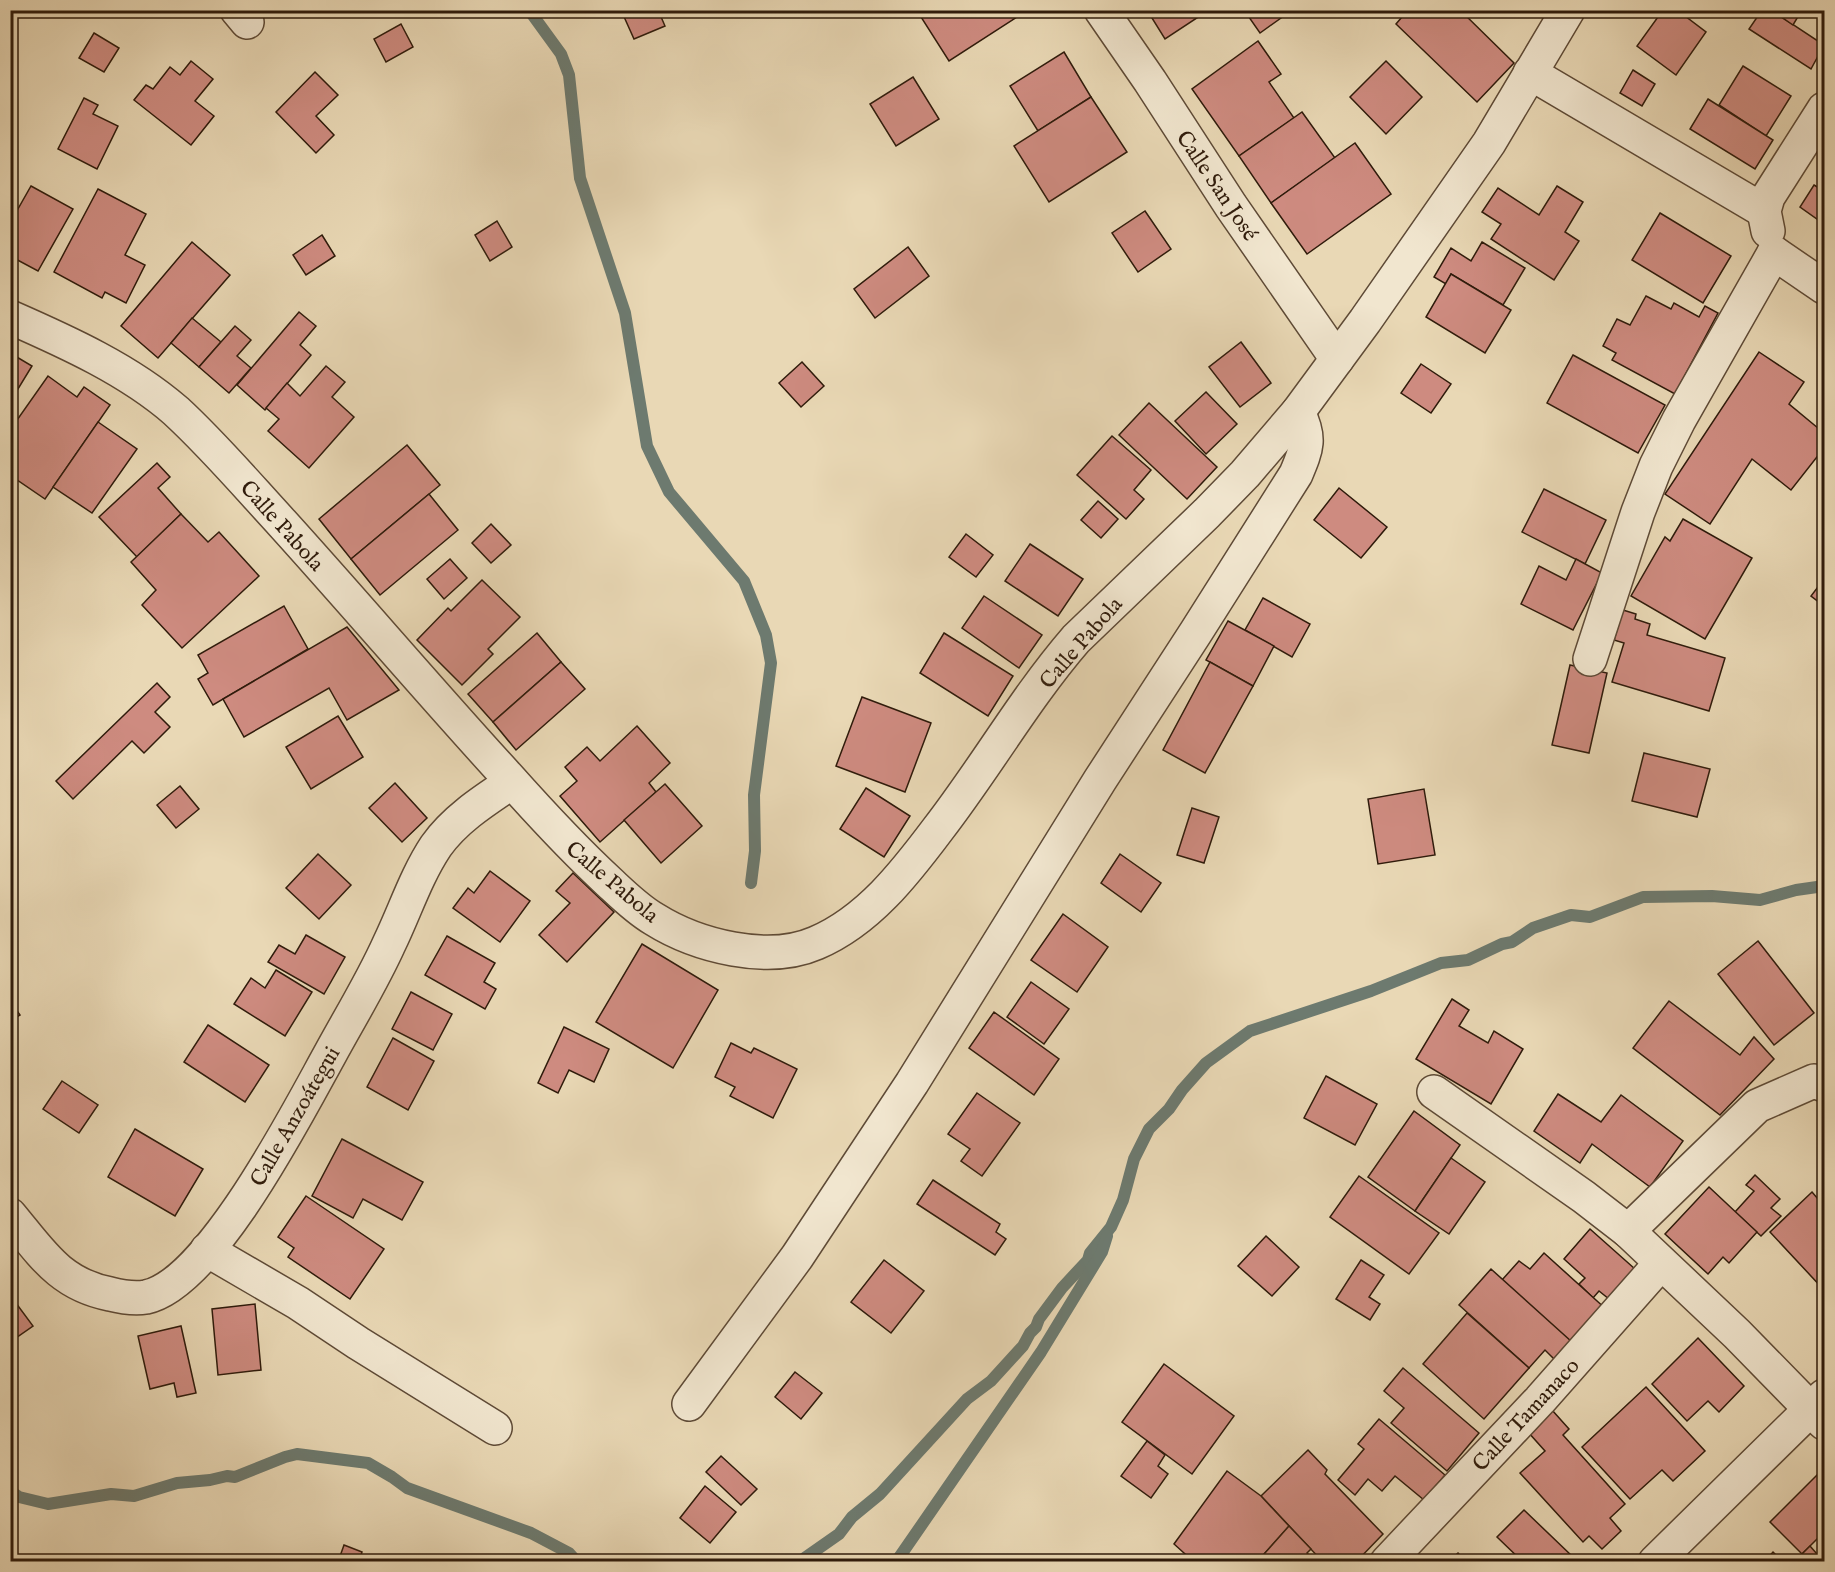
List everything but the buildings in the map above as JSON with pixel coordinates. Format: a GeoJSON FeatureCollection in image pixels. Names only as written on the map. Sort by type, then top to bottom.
{"type":"FeatureCollection","features":[{"type":"Feature","properties":{"kind":"street","name":"Calle San José"},"geometry":{"type":"LineString","coordinates":[[1101,10],[1231,206],[1337,359]]}},
{"type":"Feature","properties":{"kind":"street","name":"Calle Pabola"},"geometry":{"type":"LineString","coordinates":[[10,317],[106,364],[146,388],[173,409],[240,477],[364,613],[564,840],[633,904],[656,920],[684,934],[712,944],[765,953],[793,951],[817,943],[849,924],[905,873],[961,800],[1061,657],[1123,593],[1230,490],[1298,412],[1489,143],[1568,10]]}},
{"type":"Feature","properties":{"kind":"street"},"geometry":{"type":"LineString","coordinates":[[1530,74],[1764,211]]}},
{"type":"Feature","properties":{"kind":"street"},"geometry":{"type":"LineString","coordinates":[[1824,109],[1781,173],[1768,196],[1764,211],[1774,253],[1824,287]]}},
{"type":"Feature","properties":{"kind":"street"},"geometry":{"type":"LineString","coordinates":[[1590,659],[1638,512],[1656,466],[1679,420],[1774,253]]}},
{"type":"Feature","properties":{"kind":"street"},"geometry":{"type":"LineString","coordinates":[[689,1404],[796,1257],[912,1083],[1100,780],[1296,474],[1307,448],[1306,428],[1298,412]]}},
{"type":"Feature","properties":{"kind":"street","name":"Calle Anzoátegui"},"geometry":{"type":"LineString","coordinates":[[10,1215],[62,1275],[99,1292],[123,1297],[146,1297],[159,1293],[181,1276],[207,1250],[236,1213],[292,1124],[389,945],[423,867],[436,846],[446,833],[465,816],[512,782]]}},
{"type":"Feature","properties":{"kind":"street"},"geometry":{"type":"LineString","coordinates":[[1628,1231],[1757,1106],[1814,1081],[1824,1085]]}},
{"type":"Feature","properties":{"kind":"street"},"geometry":{"type":"LineString","coordinates":[[1434,1092],[1584,1197],[1628,1231],[1820,1409],[1655,1562]]}},
{"type":"Feature","properties":{"kind":"street"},"geometry":{"type":"LineString","coordinates":[[207,1250],[298,1304],[495,1428]]}},
{"type":"Feature","properties":{"kind":"street","name":"Calle Tamanaco"},"geometry":{"type":"LineString","coordinates":[[1387,1562],[1540,1400],[1661,1263]]}},
{"type":"Feature","properties":{"kind":"waterway"},"geometry":{"type":"LineString","coordinates":[[529,10],[561,54],[569,75],[580,178],[625,313],[647,446],[669,492],[744,581],[766,635],[771,663],[754,795],[755,851],[751,883]]}},
{"type":"Feature","properties":{"kind":"waterway"},"geometry":{"type":"LineString","coordinates":[[799,1562],[839,1534],[852,1517],[880,1494],[967,1399],[991,1381],[1023,1346],[1039,1319],[1062,1288],[1088,1260],[1090,1253],[1111,1227],[1123,1200],[1134,1159],[1149,1129],[1169,1109],[1206,1063],[1250,1031],[1371,991],[1441,963],[1468,960],[1502,944],[1512,942],[1533,928],[1571,915],[1590,917],[1643,897],[1712,896],[1760,900],[1796,890],[1824,886]]}},
{"type":"Feature","properties":{"kind":"waterway"},"geometry":{"type":"LineString","coordinates":[[896,1562],[1041,1352],[1102,1252],[1107,1236]]}},
{"type":"Feature","properties":{"kind":"waterway"},"geometry":{"type":"LineString","coordinates":[[10,1491],[19,1497],[48,1504],[111,1494],[134,1496],[177,1483],[227,1476],[235,1477],[297,1454],[368,1463],[407,1488],[531,1533],[569,1553],[577,1562]]}}]}
